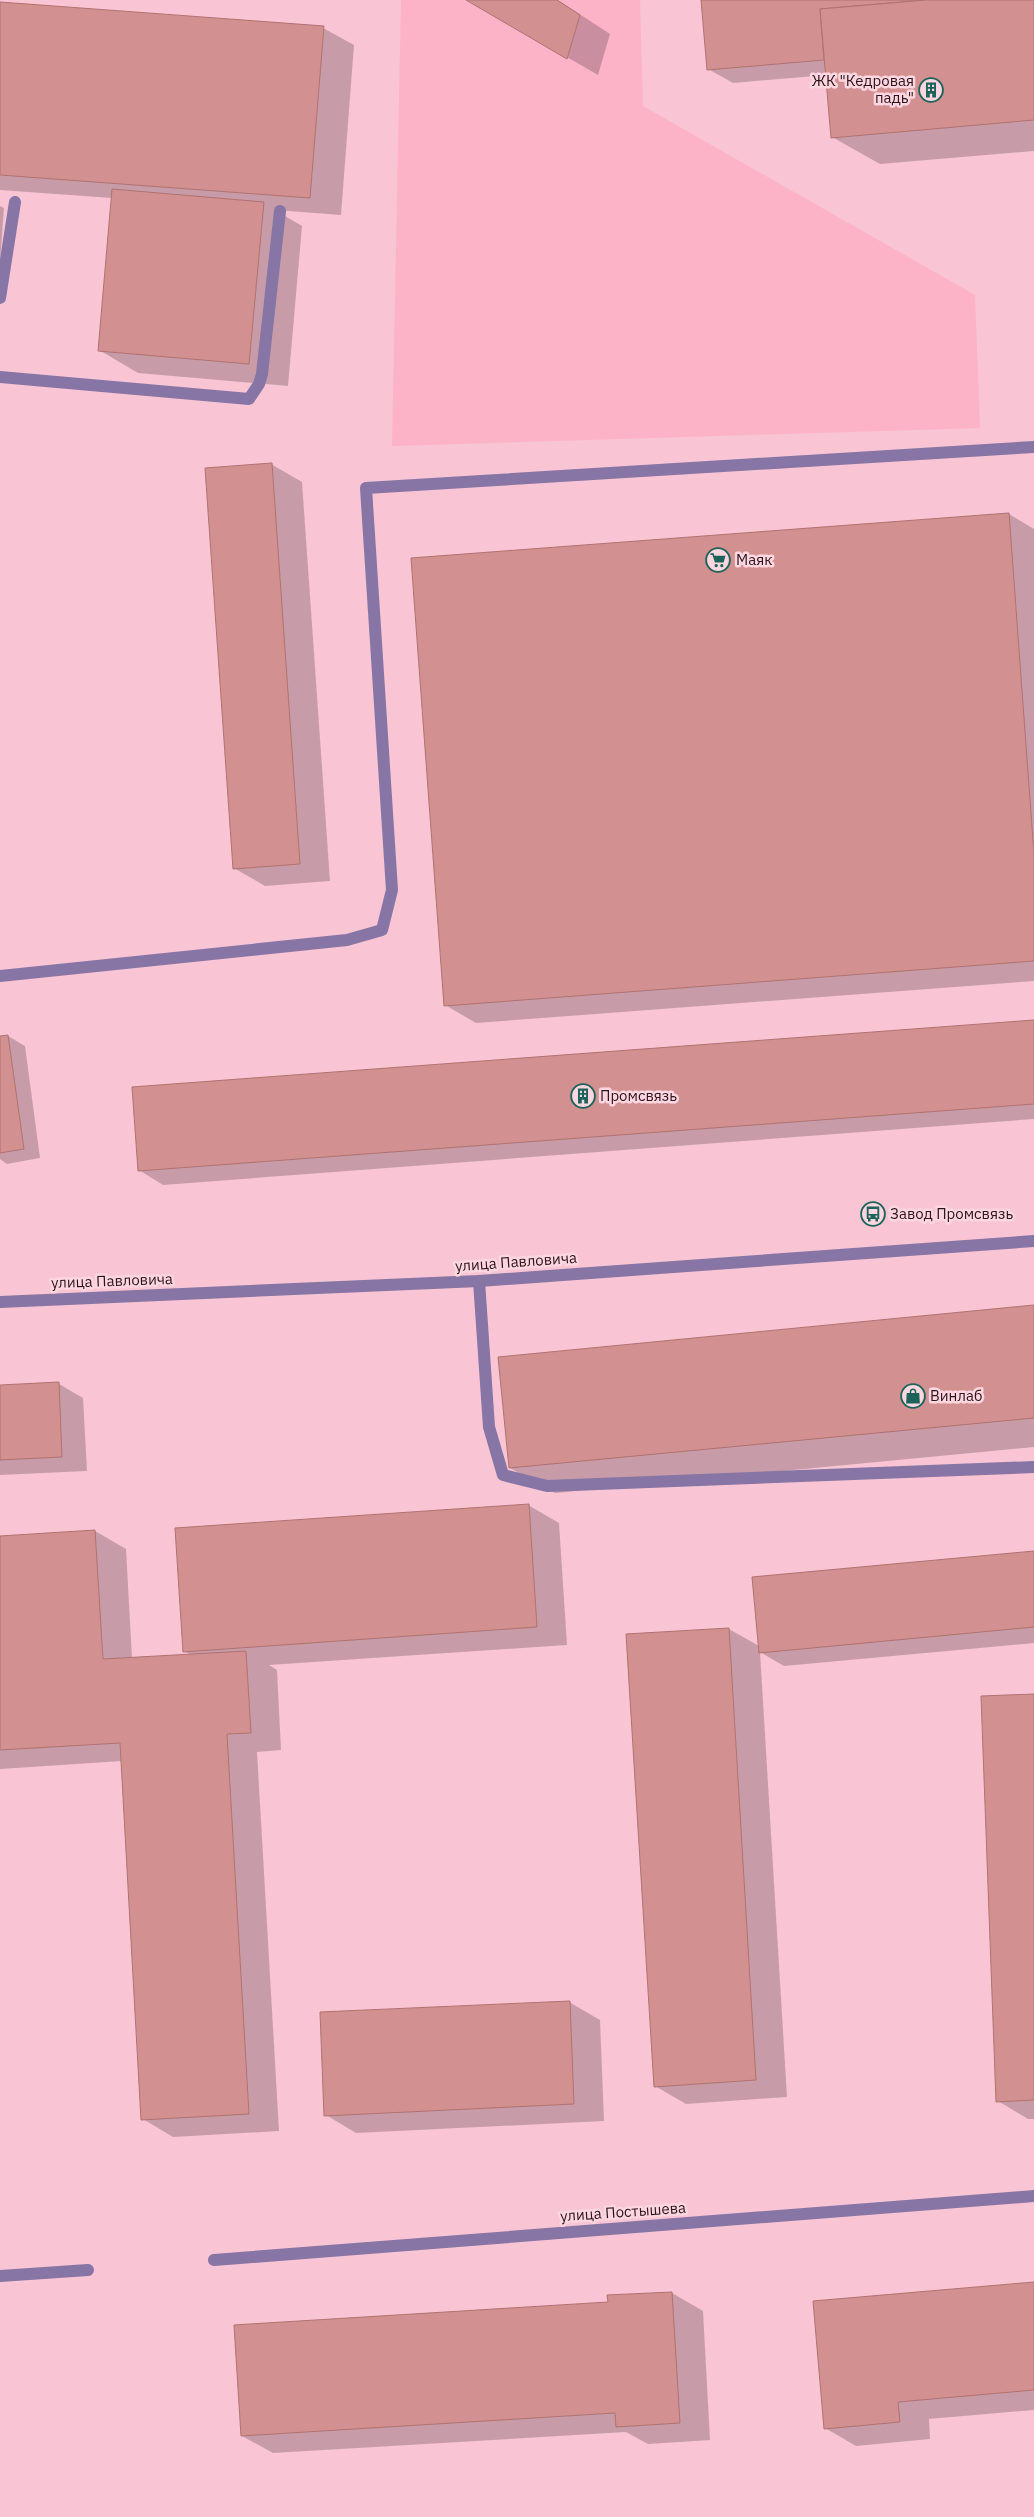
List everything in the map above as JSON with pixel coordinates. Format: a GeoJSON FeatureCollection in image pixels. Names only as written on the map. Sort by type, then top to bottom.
{"type":"FeatureCollection","features":[{"type":"Feature","properties":{"kind":"street"},"geometry":{"type":"LineString","coordinates":[[0,298],[14,202]]}},
{"type":"Feature","properties":{"kind":"street"},"geometry":{"type":"LineString","coordinates":[[0,377],[249,399],[259,384],[262,374],[280,211]]}},
{"type":"Feature","properties":{"kind":"street"},"geometry":{"type":"LineString","coordinates":[[0,976],[347,940],[382,930],[392,890],[366,488],[1034,447]]}},
{"type":"Feature","properties":{"kind":"street","name":"улица Павловича"},"geometry":{"type":"LineString","coordinates":[[0,1302],[478,1282],[1034,1241]]}},
{"type":"Feature","properties":{"kind":"street"},"geometry":{"type":"LineString","coordinates":[[478,1282],[489,1427],[504,1475],[547,1486],[1034,1467]]}},
{"type":"Feature","properties":{"kind":"street","name":"улица Постышева"},"geometry":{"type":"LineString","coordinates":[[214,2260],[1034,2196]]}},
{"type":"Feature","properties":{"kind":"street"},"geometry":{"type":"LineString","coordinates":[[0,2276],[88,2270]]}},
{"type":"Feature","properties":{"kind":"shaded area"},"geometry":{"type":"Polygon","coordinates":[[[401,0],[640,0],[643,106],[975,295],[980,428],[392,446],[401,0]]]}},
{"type":"Feature","properties":{"kind":"building"},"geometry":{"type":"Polygon","coordinates":[[[466,0],[557,0],[580,15],[567,59],[466,0]]]}},
{"type":"Feature","properties":{"kind":"building"},"geometry":{"type":"Polygon","coordinates":[[[701,0],[926,0],[820,9],[824,60],[707,70],[701,0]]]}},
{"type":"Feature","properties":{"kind":"building","name":"ЖК \"Кедровая падь\""},"geometry":{"type":"Polygon","coordinates":[[[926,0],[1034,0],[1034,120],[831,138],[820,9],[926,0]]]}},
{"type":"Feature","properties":{"kind":"building"},"geometry":{"type":"Polygon","coordinates":[[[0,2],[324,26],[310,198],[0,175],[0,2]]]}},
{"type":"Feature","properties":{"kind":"building"},"geometry":{"type":"Polygon","coordinates":[[[112,189],[264,202],[249,364],[98,351],[112,189]]]}},
{"type":"Feature","properties":{"kind":"building"},"geometry":{"type":"Polygon","coordinates":[[[272,463],[300,864],[233,869],[205,468],[272,463]]]}},
{"type":"Feature","properties":{"kind":"building"},"geometry":{"type":"Polygon","coordinates":[[[1009,513],[1034,854],[1034,961],[444,1006],[411,558],[1009,513]]]}},
{"type":"Feature","properties":{"kind":"building","name":"Промсвязь"},"geometry":{"type":"Polygon","coordinates":[[[1034,1020],[1034,1104],[138,1171],[132,1087],[1034,1020]]]}},
{"type":"Feature","properties":{"kind":"building"},"geometry":{"type":"Polygon","coordinates":[[[8,1035],[24,1149],[0,1153],[0,1036],[8,1035]]]}},
{"type":"Feature","properties":{"kind":"building"},"geometry":{"type":"Polygon","coordinates":[[[1034,1305],[1034,1418],[509,1468],[498,1357],[1034,1305]]]}},
{"type":"Feature","properties":{"kind":"building"},"geometry":{"type":"Polygon","coordinates":[[[59,1382],[62,1457],[0,1460],[0,1385],[59,1382]]]}},
{"type":"Feature","properties":{"kind":"building"},"geometry":{"type":"Polygon","coordinates":[[[529,1504],[537,1627],[183,1652],[175,1528],[529,1504]]]}},
{"type":"Feature","properties":{"kind":"building"},"geometry":{"type":"Polygon","coordinates":[[[95,1530],[103,1659],[246,1651],[251,1733],[227,1734],[249,2114],[141,2120],[120,1743],[0,1750],[0,1536],[95,1530]]]}},
{"type":"Feature","properties":{"kind":"building"},"geometry":{"type":"Polygon","coordinates":[[[1034,1551],[1034,1627],[759,1653],[752,1577],[1034,1551]]]}},
{"type":"Feature","properties":{"kind":"building"},"geometry":{"type":"Polygon","coordinates":[[[729,1628],[756,2080],[654,2087],[626,1634],[729,1628]]]}},
{"type":"Feature","properties":{"kind":"building"},"geometry":{"type":"Polygon","coordinates":[[[1034,1694],[1034,2100],[996,2102],[981,1696],[1034,1694]]]}},
{"type":"Feature","properties":{"kind":"building"},"geometry":{"type":"Polygon","coordinates":[[[570,2001],[574,2104],[324,2116],[320,2012],[570,2001]]]}},
{"type":"Feature","properties":{"kind":"building"},"geometry":{"type":"Polygon","coordinates":[[[1034,2282],[1034,2390],[898,2402],[900,2422],[824,2429],[813,2301],[1034,2282]]]}},
{"type":"Feature","properties":{"kind":"building"},"geometry":{"type":"Polygon","coordinates":[[[672,2292],[680,2423],[616,2427],[615,2413],[241,2436],[234,2325],[608,2302],[607,2295],[672,2292]]]}},
{"type":"Feature","properties":{"kind":"place","name":"ЖК \"Кедровая падь\""},"geometry":{"type":"Point","coordinates":[931,90]}},
{"type":"Feature","properties":{"kind":"place","name":"Маяк"},"geometry":{"type":"Point","coordinates":[718,560]}},
{"type":"Feature","properties":{"kind":"place","name":"Промсвязь"},"geometry":{"type":"Point","coordinates":[583,1096]}},
{"type":"Feature","properties":{"kind":"place","name":"Завод Промсвязь"},"geometry":{"type":"Point","coordinates":[873,1214]}},
{"type":"Feature","properties":{"kind":"place","name":"Винлаб"},"geometry":{"type":"Point","coordinates":[913,1396]}}]}
